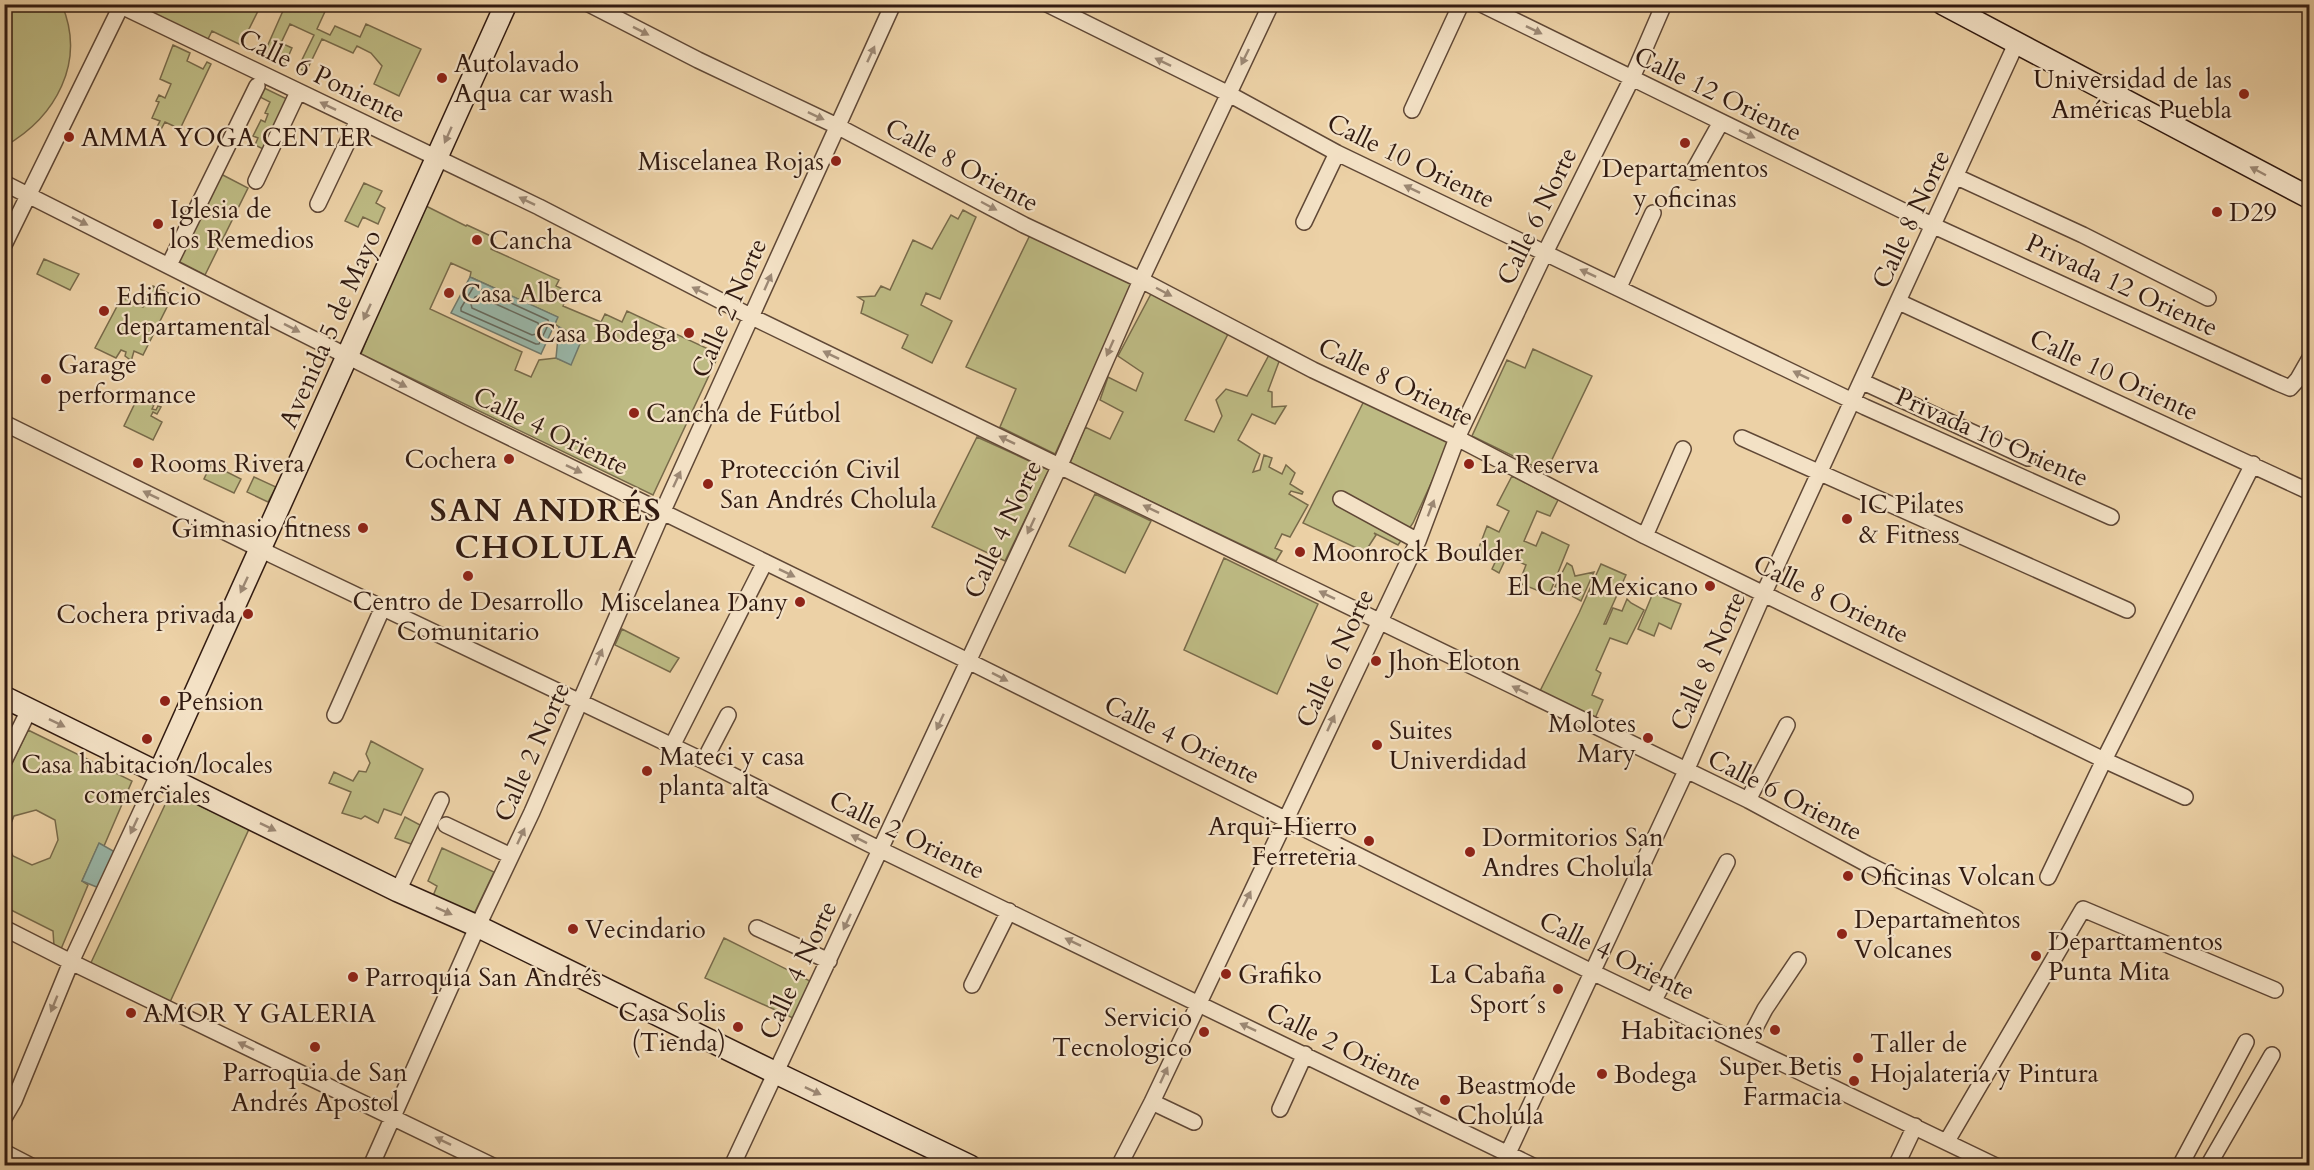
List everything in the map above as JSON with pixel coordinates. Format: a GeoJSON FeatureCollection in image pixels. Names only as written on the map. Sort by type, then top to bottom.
{"type":"FeatureCollection","features":[{"type":"Feature","properties":{"kind":"main road","name":"Avenida 5 de Mayo"},"geometry":{"type":"LineString","coordinates":[[159,773],[506,4]]}},
{"type":"Feature","properties":{"kind":"main road"},"geometry":{"type":"LineString","coordinates":[[1943,4],[2310,198]]}},
{"type":"Feature","properties":{"kind":"main road"},"geometry":{"type":"LineString","coordinates":[[4,697],[398,891],[477,926],[970,1166]]}},
{"type":"Feature","properties":{"kind":"street","name":"Calle 8 Oriente"},"geometry":{"type":"LineString","coordinates":[[589,4],[698,60],[837,126],[1024,225],[1141,280],[1313,370],[1457,438],[1645,536],[2104,760],[2185,797]]}},
{"type":"Feature","properties":{"kind":"street","name":"Calle 2 Norte"},"geometry":{"type":"LineString","coordinates":[[371,1166],[477,926],[580,703],[662,513],[893,4]]}},
{"type":"Feature","properties":{"kind":"street","name":"Calle 10 Oriente"},"geometry":{"type":"LineString","coordinates":[[1047,4],[1227,93],[1337,153],[1854,401]]}},
{"type":"Feature","properties":{"kind":"street","name":"Calle 4 Norte"},"geometry":{"type":"LineString","coordinates":[[732,1166],[1060,465],[1141,280],[1227,93],[1271,4]]}},
{"type":"Feature","properties":{"kind":"street"},"geometry":{"type":"LineString","coordinates":[[1412,110],[1461,4]]}},
{"type":"Feature","properties":{"kind":"street","name":"Calle 12 Oriente"},"geometry":{"type":"LineString","coordinates":[[1481,4],[1934,226]]}},
{"type":"Feature","properties":{"kind":"street","name":"Calle 6 Norte"},"geometry":{"type":"LineString","coordinates":[[1119,1166],[1152,1102],[1418,540],[1457,438],[1632,78],[1664,4]]}},
{"type":"Feature","properties":{"kind":"street","name":"Calle 6 Poniente"},"geometry":{"type":"LineString","coordinates":[[120,5],[539,207],[752,317],[1060,465]]}},
{"type":"Feature","properties":{"kind":"street"},"geometry":{"type":"LineString","coordinates":[[4,245],[120,5]]}},
{"type":"Feature","properties":{"kind":"street","name":"Calle 8 Norte"},"geometry":{"type":"LineString","coordinates":[[1505,1160],[1686,771],[1764,593],[1863,382],[2016,44]]}},
{"type":"Feature","properties":{"kind":"street"},"geometry":{"type":"LineString","coordinates":[[169,265],[257,86]]}},
{"type":"Feature","properties":{"kind":"street"},"geometry":{"type":"LineString","coordinates":[[256,181],[298,92]]}},
{"type":"Feature","properties":{"kind":"street"},"geometry":{"type":"LineString","coordinates":[[318,204],[358,120]]}},
{"type":"Feature","properties":{"kind":"street"},"geometry":{"type":"LineString","coordinates":[[1693,172],[1721,122]]}},
{"type":"Feature","properties":{"kind":"street"},"geometry":{"type":"LineString","coordinates":[[1304,222],[1337,153]]}},
{"type":"Feature","properties":{"kind":"street"},"geometry":{"type":"LineString","coordinates":[[1957,177],[2083,235],[2208,298]]}},
{"type":"Feature","properties":{"kind":"street","name":"Calle 4 Oriente"},"geometry":{"type":"LineString","coordinates":[[4,183],[662,513],[968,661],[1592,972],[1996,1166]]}},
{"type":"Feature","properties":{"kind":"street"},"geometry":{"type":"LineString","coordinates":[[1619,287],[1653,213]]}},
{"type":"Feature","properties":{"kind":"street","name":"Privada 12 Oriente"},"geometry":{"type":"LineString","coordinates":[[1934,226],[2290,388],[2310,358]]}},
{"type":"Feature","properties":{"kind":"street","name":"Calle 10 Oriente"},"geometry":{"type":"LineString","coordinates":[[1899,302],[2310,492]]}},
{"type":"Feature","properties":{"kind":"street"},"geometry":{"type":"LineString","coordinates":[[1863,382],[2028,458]]}},
{"type":"Feature","properties":{"kind":"street","name":"Privada 10 Oriente"},"geometry":{"type":"LineString","coordinates":[[1854,401],[2111,517]]}},
{"type":"Feature","properties":{"kind":"street","name":"Calle 2 Oriente"},"geometry":{"type":"LineString","coordinates":[[4,423],[704,761],[880,850],[1305,1054],[1505,1160],[1533,1166]]}},
{"type":"Feature","properties":{"kind":"street"},"geometry":{"type":"LineString","coordinates":[[1742,438],[2127,610]]}},
{"type":"Feature","properties":{"kind":"street"},"geometry":{"type":"LineString","coordinates":[[1645,536],[1683,449]]}},
{"type":"Feature","properties":{"kind":"street"},"geometry":{"type":"LineString","coordinates":[[2048,877],[2104,760],[2253,464]]}},
{"type":"Feature","properties":{"kind":"street","name":"Calle 6 Oriente"},"geometry":{"type":"LineString","coordinates":[[1060,465],[1748,800],[1867,864],[1976,918]]}},
{"type":"Feature","properties":{"kind":"street"},"geometry":{"type":"LineString","coordinates":[[1341,499],[1418,540]]}},
{"type":"Feature","properties":{"kind":"street"},"geometry":{"type":"LineString","coordinates":[[672,746],[765,562]]}},
{"type":"Feature","properties":{"kind":"street"},"geometry":{"type":"LineString","coordinates":[[335,715],[383,607]]}},
{"type":"Feature","properties":{"kind":"street"},"geometry":{"type":"LineString","coordinates":[[4,761],[29,710]]}},
{"type":"Feature","properties":{"kind":"street"},"geometry":{"type":"LineString","coordinates":[[704,761],[728,715]]}},
{"type":"Feature","properties":{"kind":"street"},"geometry":{"type":"LineString","coordinates":[[1748,800],[1787,725]]}},
{"type":"Feature","properties":{"kind":"street"},"geometry":{"type":"LineString","coordinates":[[4,1118],[14,1101],[71,962],[159,773]]}},
{"type":"Feature","properties":{"kind":"street"},"geometry":{"type":"LineString","coordinates":[[398,891],[441,800]]}},
{"type":"Feature","properties":{"kind":"street"},"geometry":{"type":"LineString","coordinates":[[446,825],[511,856]]}},
{"type":"Feature","properties":{"kind":"street"},"geometry":{"type":"LineString","coordinates":[[1654,1000],[1727,862]]}},
{"type":"Feature","properties":{"kind":"street"},"geometry":{"type":"LineString","coordinates":[[1947,1141],[2083,909],[2275,990]]}},
{"type":"Feature","properties":{"kind":"street"},"geometry":{"type":"LineString","coordinates":[[972,984],[1009,910]]}},
{"type":"Feature","properties":{"kind":"street"},"geometry":{"type":"LineString","coordinates":[[4,928],[493,1166]]}},
{"type":"Feature","properties":{"kind":"street"},"geometry":{"type":"LineString","coordinates":[[757,928],[829,961]]}},
{"type":"Feature","properties":{"kind":"street"},"geometry":{"type":"LineString","coordinates":[[1746,1045],[1765,1009],[1798,960]]}},
{"type":"Feature","properties":{"kind":"street"},"geometry":{"type":"LineString","coordinates":[[2180,1166],[2246,1042]]}},
{"type":"Feature","properties":{"kind":"street"},"geometry":{"type":"LineString","coordinates":[[1280,1109],[1305,1054]]}},
{"type":"Feature","properties":{"kind":"street"},"geometry":{"type":"LineString","coordinates":[[2208,1166],[2272,1055]]}},
{"type":"Feature","properties":{"kind":"street"},"geometry":{"type":"LineString","coordinates":[[1152,1102],[1194,1122]]}},
{"type":"Feature","properties":{"kind":"street"},"geometry":{"type":"LineString","coordinates":[[1896,1166],[1915,1126]]}},
{"type":"Feature","properties":{"kind":"street"},"geometry":{"type":"LineString","coordinates":[[4,1152],[31,1166]]}},
{"type":"Feature","properties":{"kind":"shaded area"},"geometry":{"type":"Polygon","coordinates":[[[286,4],[328,5],[317,29],[330,35],[335,26],[360,37],[366,24],[421,49],[399,96],[374,84],[382,66],[371,53],[357,46],[353,53],[322,39],[306,72],[298,68],[314,35],[290,24],[281,43],[292,48],[284,66],[263,56],[286,4]]]}},
{"type":"Feature","properties":{"kind":"shaded area"},"geometry":{"type":"Polygon","coordinates":[[[4,5],[62,5],[69,26],[70,47],[68,67],[62,86],[52,104],[39,120],[5,146],[4,5]]]}},
{"type":"Feature","properties":{"kind":"shaded area"},"geometry":{"type":"Polygon","coordinates":[[[130,5],[261,5],[241,45],[212,31],[207,41],[130,5]]]}},
{"type":"Feature","properties":{"kind":"shaded area"},"geometry":{"type":"Polygon","coordinates":[[[173,45],[190,53],[187,61],[203,69],[207,62],[211,64],[180,129],[165,122],[159,133],[155,131],[160,121],[152,118],[159,102],[156,101],[159,95],[165,98],[171,84],[160,79],[173,45]]]}},
{"type":"Feature","properties":{"kind":"shaded area"},"geometry":{"type":"Polygon","coordinates":[[[260,86],[287,99],[263,149],[255,145],[258,138],[253,136],[261,120],[265,122],[268,114],[265,113],[270,102],[256,95],[260,86]]]}},
{"type":"Feature","properties":{"kind":"shaded area"},"geometry":{"type":"Polygon","coordinates":[[[217,172],[248,188],[205,275],[174,259],[217,172]]]}},
{"type":"Feature","properties":{"kind":"shaded area"},"geometry":{"type":"Polygon","coordinates":[[[364,183],[382,191],[376,203],[385,208],[378,224],[363,217],[358,227],[345,221],[364,183]]]}},
{"type":"Feature","properties":{"kind":"shaded area"},"geometry":{"type":"Polygon","coordinates":[[[420,203],[495,238],[491,249],[559,280],[556,286],[569,292],[563,306],[601,322],[605,314],[622,322],[627,311],[719,354],[653,495],[361,354],[420,203]],[[451,263],[430,309],[522,352],[515,370],[531,377],[539,360],[556,358],[571,364],[559,327],[555,324],[557,317],[470,277],[471,272],[451,263]]]}},
{"type":"Feature","properties":{"kind":"shaded area"},"geometry":{"type":"Polygon","coordinates":[[[963,210],[976,217],[940,299],[926,293],[921,305],[952,321],[932,363],[902,348],[908,335],[861,313],[864,301],[858,297],[875,296],[881,286],[890,290],[913,240],[932,249],[951,215],[958,219],[963,210]]]}},
{"type":"Feature","properties":{"kind":"shaded area"},"geometry":{"type":"Polygon","coordinates":[[[1030,235],[1134,284],[1055,454],[1000,427],[1016,389],[966,367],[1030,235]]]}},
{"type":"Feature","properties":{"kind":"shaded area"},"geometry":{"type":"Polygon","coordinates":[[[44,259],[79,274],[70,290],[37,274],[44,259]]]}},
{"type":"Feature","properties":{"kind":"shaded area"},"geometry":{"type":"Polygon","coordinates":[[[153,286],[173,295],[143,355],[134,351],[130,365],[127,364],[129,359],[125,356],[126,352],[121,350],[116,358],[95,348],[122,297],[143,307],[153,286]]]}},
{"type":"Feature","properties":{"kind":"shaded area"},"geometry":{"type":"Polygon","coordinates":[[[1152,292],[1229,332],[1185,420],[1214,432],[1222,416],[1216,400],[1226,389],[1247,396],[1269,355],[1280,359],[1268,391],[1272,392],[1272,407],[1286,406],[1275,424],[1252,414],[1238,440],[1260,454],[1253,472],[1260,470],[1264,455],[1272,458],[1269,467],[1282,474],[1286,465],[1295,473],[1290,484],[1303,492],[1302,494],[1291,491],[1289,494],[1308,505],[1290,537],[1282,534],[1275,548],[1282,551],[1276,561],[1070,463],[1085,427],[1110,439],[1123,412],[1100,400],[1108,377],[1136,391],[1143,373],[1118,356],[1152,292]]]}},
{"type":"Feature","properties":{"kind":"shaded area"},"geometry":{"type":"Polygon","coordinates":[[[1533,349],[1592,376],[1546,472],[1472,436],[1507,360],[1525,368],[1533,349]]]}},
{"type":"Feature","properties":{"kind":"shaded area"},"geometry":{"type":"Polygon","coordinates":[[[137,399],[154,405],[152,409],[156,410],[158,406],[161,407],[157,414],[153,412],[151,416],[162,422],[153,440],[124,426],[137,399]]]}},
{"type":"Feature","properties":{"kind":"shaded area"},"geometry":{"type":"Polygon","coordinates":[[[1365,399],[1447,438],[1448,446],[1413,523],[1398,545],[1374,533],[1376,535],[1365,552],[1303,523],[1365,399]]]}},
{"type":"Feature","properties":{"kind":"shaded area"},"geometry":{"type":"Polygon","coordinates":[[[977,437],[1049,470],[1005,561],[932,527],[977,437]]]}},
{"type":"Feature","properties":{"kind":"shaded area"},"geometry":{"type":"Polygon","coordinates":[[[211,464],[241,479],[234,493],[204,479],[211,464]]]}},
{"type":"Feature","properties":{"kind":"shaded area"},"geometry":{"type":"Polygon","coordinates":[[[1512,476],[1558,500],[1550,516],[1537,511],[1524,541],[1536,546],[1542,532],[1569,545],[1549,595],[1519,583],[1526,565],[1507,556],[1499,573],[1492,569],[1499,554],[1490,550],[1484,562],[1475,558],[1487,526],[1499,532],[1509,511],[1497,505],[1512,476]]]}},
{"type":"Feature","properties":{"kind":"shaded area"},"geometry":{"type":"Polygon","coordinates":[[[254,477],[276,487],[268,502],[247,492],[254,477]]]}},
{"type":"Feature","properties":{"kind":"shaded area"},"geometry":{"type":"Polygon","coordinates":[[[1095,494],[1151,521],[1125,573],[1069,546],[1095,494]]]}},
{"type":"Feature","properties":{"kind":"shaded area"},"geometry":{"type":"Polygon","coordinates":[[[1224,558],[1318,604],[1277,694],[1184,650],[1224,558]]]}},
{"type":"Feature","properties":{"kind":"shaded area"},"geometry":{"type":"Polygon","coordinates":[[[1567,563],[1572,566],[1575,576],[1594,572],[1581,601],[1555,587],[1567,563]]]}},
{"type":"Feature","properties":{"kind":"shaded area"},"geometry":{"type":"Polygon","coordinates":[[[1601,564],[1626,575],[1604,624],[1613,608],[1622,611],[1627,599],[1644,610],[1627,644],[1610,638],[1596,670],[1601,673],[1592,695],[1603,700],[1593,723],[1539,693],[1601,564]]]}},
{"type":"Feature","properties":{"kind":"shaded area"},"geometry":{"type":"Polygon","coordinates":[[[1653,593],[1681,604],[1671,629],[1659,623],[1654,636],[1638,629],[1653,593]]]}},
{"type":"Feature","properties":{"kind":"shaded area"},"geometry":{"type":"Polygon","coordinates":[[[622,629],[679,658],[670,672],[615,645],[622,629]]]}},
{"type":"Feature","properties":{"kind":"shaded area"},"geometry":{"type":"Polygon","coordinates":[[[28,730],[132,781],[104,846],[99,844],[82,881],[88,885],[61,949],[54,946],[53,931],[5,907],[4,780],[28,730]],[[36,810],[14,816],[5,838],[13,856],[32,865],[50,858],[58,840],[55,820],[36,810]]]}},
{"type":"Feature","properties":{"kind":"shaded area"},"geometry":{"type":"Polygon","coordinates":[[[371,741],[423,769],[401,815],[384,809],[378,823],[365,816],[361,819],[342,813],[351,792],[329,783],[334,772],[353,781],[359,771],[366,772],[370,763],[366,754],[371,741]]]}},
{"type":"Feature","properties":{"kind":"shaded area"},"geometry":{"type":"Polygon","coordinates":[[[171,792],[249,829],[170,1002],[88,969],[171,792]]]}},
{"type":"Feature","properties":{"kind":"shaded area"},"geometry":{"type":"Polygon","coordinates":[[[405,817],[422,826],[411,844],[395,838],[405,817]]]}},
{"type":"Feature","properties":{"kind":"shaded area"},"geometry":{"type":"Polygon","coordinates":[[[442,848],[494,872],[473,916],[433,896],[437,886],[428,881],[442,848]]]}},
{"type":"Feature","properties":{"kind":"shaded area"},"geometry":{"type":"Polygon","coordinates":[[[724,938],[812,982],[793,1018],[705,978],[724,938]]]}},
{"type":"Feature","properties":{"kind":"water"},"geometry":{"type":"Polygon","coordinates":[[[470,277],[558,317],[541,354],[451,313],[470,277]]]}},
{"type":"Feature","properties":{"kind":"water"},"geometry":{"type":"Polygon","coordinates":[[[559,327],[582,339],[571,365],[556,358],[559,327]]]}},
{"type":"Feature","properties":{"kind":"water"},"geometry":{"type":"Polygon","coordinates":[[[99,843],[115,852],[99,888],[82,881],[99,843]]]}},
{"type":"Feature","properties":{"kind":"place","name":"Autolavado Aqua car wash"},"geometry":{"type":"Point","coordinates":[442,78]}},
{"type":"Feature","properties":{"kind":"place","name":"Universidad de las Américas Puebla"},"geometry":{"type":"Point","coordinates":[2244,94]}},
{"type":"Feature","properties":{"kind":"place","name":"AMMA YOGA CENTER"},"geometry":{"type":"Point","coordinates":[69,137]}},
{"type":"Feature","properties":{"kind":"place","name":"Departamentos y oficinas"},"geometry":{"type":"Point","coordinates":[1685,143]}},
{"type":"Feature","properties":{"kind":"place","name":"Miscelanea Rojas"},"geometry":{"type":"Point","coordinates":[836,161]}},
{"type":"Feature","properties":{"kind":"place","name":"D29"},"geometry":{"type":"Point","coordinates":[2217,212]}},
{"type":"Feature","properties":{"kind":"place","name":"Iglesia de los Remedios"},"geometry":{"type":"Point","coordinates":[158,224]}},
{"type":"Feature","properties":{"kind":"place","name":"Cancha"},"geometry":{"type":"Point","coordinates":[477,240]}},
{"type":"Feature","properties":{"kind":"place","name":"Casa Alberca"},"geometry":{"type":"Point","coordinates":[449,293]}},
{"type":"Feature","properties":{"kind":"place","name":"Edificio departamental"},"geometry":{"type":"Point","coordinates":[104,311]}},
{"type":"Feature","properties":{"kind":"place","name":"Casa Bodega"},"geometry":{"type":"Point","coordinates":[689,333]}},
{"type":"Feature","properties":{"kind":"place","name":"Garage performance"},"geometry":{"type":"Point","coordinates":[46,379]}},
{"type":"Feature","properties":{"kind":"place","name":"Cancha de Fútbol"},"geometry":{"type":"Point","coordinates":[634,413]}},
{"type":"Feature","properties":{"kind":"place","name":"Cochera"},"geometry":{"type":"Point","coordinates":[509,459]}},
{"type":"Feature","properties":{"kind":"place","name":"Rooms Rivera"},"geometry":{"type":"Point","coordinates":[138,463]}},
{"type":"Feature","properties":{"kind":"place","name":"La Reserva"},"geometry":{"type":"Point","coordinates":[1469,464]}},
{"type":"Feature","properties":{"kind":"place","name":"Protección Civil San Andrés Cholula"},"geometry":{"type":"Point","coordinates":[708,484]}},
{"type":"Feature","properties":{"kind":"place","name":"IC Pilates & Fitness"},"geometry":{"type":"Point","coordinates":[1847,519]}},
{"type":"Feature","properties":{"kind":"place","name":"Gimnasio fitness"},"geometry":{"type":"Point","coordinates":[363,528]}},
{"type":"Feature","properties":{"kind":"place","name":"Moonrock Boulder"},"geometry":{"type":"Point","coordinates":[1300,552]}},
{"type":"Feature","properties":{"kind":"place","name":"Centro de Desarrollo Comunitario"},"geometry":{"type":"Point","coordinates":[468,576]}},
{"type":"Feature","properties":{"kind":"place","name":"El Che Mexicano"},"geometry":{"type":"Point","coordinates":[1710,586]}},
{"type":"Feature","properties":{"kind":"place","name":"Miscelanea Dany"},"geometry":{"type":"Point","coordinates":[800,602]}},
{"type":"Feature","properties":{"kind":"place","name":"Cochera privada"},"geometry":{"type":"Point","coordinates":[248,614]}},
{"type":"Feature","properties":{"kind":"place","name":"Jhon Eloton"},"geometry":{"type":"Point","coordinates":[1376,661]}},
{"type":"Feature","properties":{"kind":"place","name":"Pension"},"geometry":{"type":"Point","coordinates":[165,701]}},
{"type":"Feature","properties":{"kind":"place","name":"Molotes Mary"},"geometry":{"type":"Point","coordinates":[1648,738]}},
{"type":"Feature","properties":{"kind":"place","name":"Casa habitacion/locales comerciales"},"geometry":{"type":"Point","coordinates":[147,739]}},
{"type":"Feature","properties":{"kind":"place","name":"Suites Univerdidad"},"geometry":{"type":"Point","coordinates":[1377,745]}},
{"type":"Feature","properties":{"kind":"place","name":"Mateci y casa planta alta"},"geometry":{"type":"Point","coordinates":[647,771]}},
{"type":"Feature","properties":{"kind":"place","name":"Arqui-Hierro Ferreteria"},"geometry":{"type":"Point","coordinates":[1369,841]}},
{"type":"Feature","properties":{"kind":"place","name":"Dormitorios San Andres Cholula"},"geometry":{"type":"Point","coordinates":[1470,852]}},
{"type":"Feature","properties":{"kind":"place","name":"Oficinas Volcan"},"geometry":{"type":"Point","coordinates":[1848,876]}},
{"type":"Feature","properties":{"kind":"place","name":"Vecindario"},"geometry":{"type":"Point","coordinates":[573,929]}},
{"type":"Feature","properties":{"kind":"place","name":"Departamentos Volcanes"},"geometry":{"type":"Point","coordinates":[1842,934]}},
{"type":"Feature","properties":{"kind":"place","name":"Departtamentos Punta Mita"},"geometry":{"type":"Point","coordinates":[2036,956]}},
{"type":"Feature","properties":{"kind":"place","name":"Grafiko"},"geometry":{"type":"Point","coordinates":[1226,974]}},
{"type":"Feature","properties":{"kind":"place","name":"Parroquia San Andrés"},"geometry":{"type":"Point","coordinates":[353,977]}},
{"type":"Feature","properties":{"kind":"place","name":"La Cabaña Sport´s"},"geometry":{"type":"Point","coordinates":[1558,989]}},
{"type":"Feature","properties":{"kind":"place","name":"AMOR Y GALERIA"},"geometry":{"type":"Point","coordinates":[131,1013]}},
{"type":"Feature","properties":{"kind":"place","name":"Casa Solis (Tienda)"},"geometry":{"type":"Point","coordinates":[738,1027]}},
{"type":"Feature","properties":{"kind":"place","name":"Habitaciones"},"geometry":{"type":"Point","coordinates":[1775,1030]}},
{"type":"Feature","properties":{"kind":"place","name":"Servicio Tecnologico"},"geometry":{"type":"Point","coordinates":[1204,1032]}},
{"type":"Feature","properties":{"kind":"place","name":"Parroquia de San Andrés Apostol"},"geometry":{"type":"Point","coordinates":[315,1047]}},
{"type":"Feature","properties":{"kind":"place","name":"Taller de Hojalateria y Pintura"},"geometry":{"type":"Point","coordinates":[1858,1058]}},
{"type":"Feature","properties":{"kind":"place","name":"Bodega"},"geometry":{"type":"Point","coordinates":[1602,1074]}},
{"type":"Feature","properties":{"kind":"place","name":"Super Betis Farmacia"},"geometry":{"type":"Point","coordinates":[1854,1081]}},
{"type":"Feature","properties":{"kind":"place","name":"Beastmode Cholula"},"geometry":{"type":"Point","coordinates":[1445,1100]}},
{"type":"Feature","properties":{"kind":"district","name":"SAN ANDRÉS CHOLULA"},"geometry":{"type":"Point","coordinates":[546,530]}}]}
